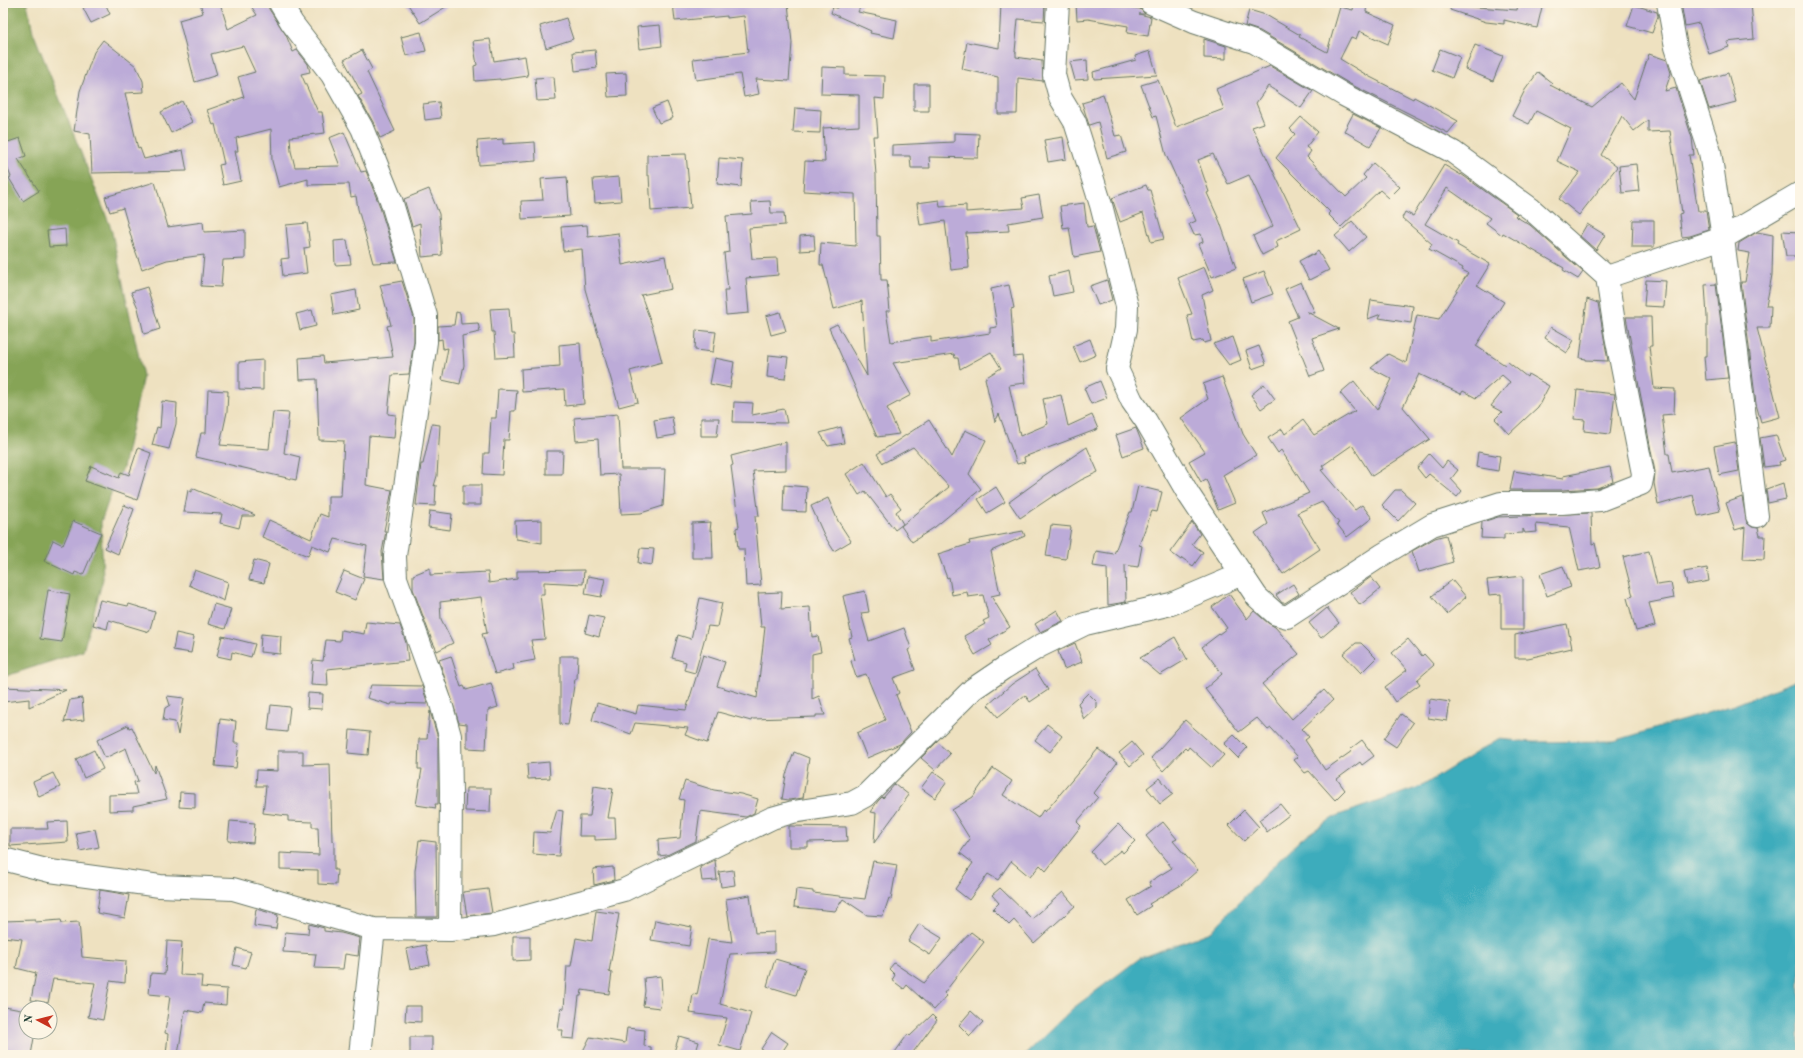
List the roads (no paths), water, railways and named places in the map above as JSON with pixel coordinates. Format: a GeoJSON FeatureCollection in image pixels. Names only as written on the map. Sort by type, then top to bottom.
{"type":"FeatureCollection","features":[{"type":"Feature","properties":{"kind":"street"},"geometry":{"type":"LineString","coordinates":[[280,3],[292,23],[332,75],[362,128],[392,200],[426,316],[426,342],[395,556],[396,578],[440,700],[450,736],[450,930]]}},
{"type":"Feature","properties":{"kind":"street"},"geometry":{"type":"LineString","coordinates":[[1058,3],[1054,75],[1060,97],[1075,122],[1101,205],[1127,306],[1126,328],[1117,369],[1132,401],[1189,495],[1258,597],[1276,614],[1287,617],[1382,555],[1432,525],[1501,503],[1562,503],[1600,500],[1641,484],[1643,474],[1616,336],[1608,276],[1531,209],[1453,152],[1344,95],[1254,42],[1194,22],[1150,3]]}},
{"type":"Feature","properties":{"kind":"street"},"geometry":{"type":"LineString","coordinates":[[1668,3],[1676,47],[1710,152],[1723,238],[1757,516]]}},
{"type":"Feature","properties":{"kind":"street"},"geometry":{"type":"LineString","coordinates":[[1608,276],[1723,238],[1800,192]]}},
{"type":"Feature","properties":{"kind":"street"},"geometry":{"type":"LineString","coordinates":[[3,859],[50,871],[160,886],[233,889],[374,929],[450,930],[494,925],[624,890],[772,818],[793,812],[852,803],[865,796],[973,689],[1040,646],[1085,624],[1171,604],[1242,574]]}},
{"type":"Feature","properties":{"kind":"street"},"geometry":{"type":"LineString","coordinates":[[360,1055],[374,929]]}},
{"type":"Feature","properties":{"kind":"water"},"geometry":{"type":"Polygon","coordinates":[[[1800,679],[1800,1055],[1025,1055],[1072,1009],[1140,958],[1211,932],[1272,867],[1302,838],[1336,816],[1422,786],[1498,739],[1533,742],[1614,741],[1734,705],[1800,679]]]}}]}
